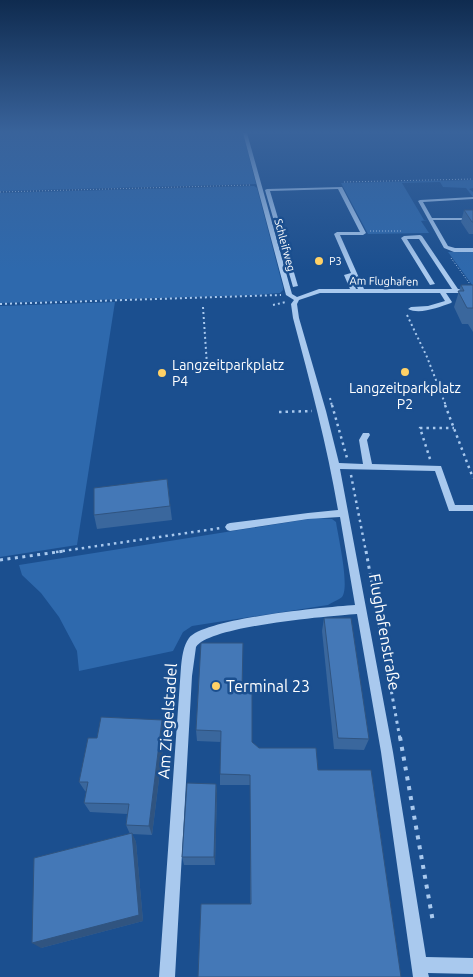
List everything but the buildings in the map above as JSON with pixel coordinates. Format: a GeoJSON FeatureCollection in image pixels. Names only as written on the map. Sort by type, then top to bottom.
{"type":"FeatureCollection","features":[{"type":"Feature","properties":{"kind":"street","name":"Schleifweg"},"geometry":{"type":"LineString","coordinates":[[257,179],[293,297]]}},
{"type":"Feature","properties":{"kind":"street"},"geometry":{"type":"LineString","coordinates":[[295,286],[267,190],[340,188],[363,233],[337,234],[354,274],[347,275],[353,290]]}},
{"type":"Feature","properties":{"kind":"street"},"geometry":{"type":"LineString","coordinates":[[473,198],[420,201],[446,247],[454,250],[473,250]]}},
{"type":"Feature","properties":{"kind":"street"},"geometry":{"type":"LineString","coordinates":[[431,219],[473,219]]}},
{"type":"Feature","properties":{"kind":"street"},"geometry":{"type":"LineString","coordinates":[[432,284],[404,238],[420,237],[457,292]]}},
{"type":"Feature","properties":{"kind":"street","name":"Am Flughafen"},"geometry":{"type":"LineString","coordinates":[[293,297],[319,291],[457,292],[473,290]]}},
{"type":"Feature","properties":{"kind":"street"},"geometry":{"type":"LineString","coordinates":[[408,309],[428,308],[449,302],[442,292]]}},
{"type":"Feature","properties":{"kind":"street","name":"Flughafenstraße"},"geometry":{"type":"LineString","coordinates":[[293,297],[296,318],[336,466],[387,752],[421,971]]}},
{"type":"Feature","properties":{"kind":"street"},"geometry":{"type":"LineString","coordinates":[[366,435],[363,440],[368,466]]}},
{"type":"Feature","properties":{"kind":"street"},"geometry":{"type":"LineString","coordinates":[[336,466],[438,468],[452,509],[473,508]]}},
{"type":"Feature","properties":{"kind":"street"},"geometry":{"type":"LineString","coordinates":[[230,527],[344,513]]}},
{"type":"Feature","properties":{"kind":"street","name":"Am Ziegelstadel"},"geometry":{"type":"LineString","coordinates":[[167,977],[188,654],[194,639],[211,631],[328,611],[362,610]]}},
{"type":"Feature","properties":{"kind":"street"},"geometry":{"type":"LineString","coordinates":[[421,971],[473,966]]}},
{"type":"Feature","properties":{"kind":"lane"},"geometry":{"type":"LineString","coordinates":[[354,274],[361,290]]}},
{"type":"Feature","properties":{"kind":"path"},"geometry":{"type":"LineString","coordinates":[[389,181],[473,179]]}},
{"type":"Feature","properties":{"kind":"path"},"geometry":{"type":"LineString","coordinates":[[0,192],[259,185]]}},
{"type":"Feature","properties":{"kind":"path"},"geometry":{"type":"LineString","coordinates":[[362,232],[402,231]]}},
{"type":"Feature","properties":{"kind":"path"},"geometry":{"type":"LineString","coordinates":[[446,252],[473,290]]}},
{"type":"Feature","properties":{"kind":"path"},"geometry":{"type":"LineString","coordinates":[[0,304],[293,297]]}},
{"type":"Feature","properties":{"kind":"path"},"geometry":{"type":"LineString","coordinates":[[273,305],[281,302]]}},
{"type":"Feature","properties":{"kind":"path"},"geometry":{"type":"LineString","coordinates":[[203,307],[207,365]]}},
{"type":"Feature","properties":{"kind":"path"},"geometry":{"type":"LineString","coordinates":[[408,309],[473,478]]}},
{"type":"Feature","properties":{"kind":"path"},"geometry":{"type":"LineString","coordinates":[[328,394],[349,466],[377,609],[432,922]]}},
{"type":"Feature","properties":{"kind":"path"},"geometry":{"type":"LineString","coordinates":[[279,412],[312,411]]}},
{"type":"Feature","properties":{"kind":"path"},"geometry":{"type":"LineString","coordinates":[[432,467],[420,428],[454,428]]}},
{"type":"Feature","properties":{"kind":"path"},"geometry":{"type":"LineString","coordinates":[[0,560],[230,527]]}},
{"type":"Feature","properties":{"kind":"shaded area"},"geometry":{"type":"Polygon","coordinates":[[[0,179],[255,179],[256,184],[0,191],[0,179]]]}},
{"type":"Feature","properties":{"kind":"shaded area"},"geometry":{"type":"Polygon","coordinates":[[[473,180],[473,188],[469,189],[473,192],[473,197],[466,188],[443,187],[440,182],[402,183],[424,220],[428,220],[421,221],[429,233],[368,234],[341,183],[473,180]]]}},
{"type":"Feature","properties":{"kind":"shaded area"},"geometry":{"type":"Polygon","coordinates":[[[254,186],[257,188],[283,287],[280,293],[0,303],[0,193],[254,186]]]}},
{"type":"Feature","properties":{"kind":"shaded area"},"geometry":{"type":"Polygon","coordinates":[[[448,252],[473,252],[473,286],[448,252]]]}},
{"type":"Feature","properties":{"kind":"shaded area"},"geometry":{"type":"Polygon","coordinates":[[[115,302],[77,545],[0,557],[0,306],[115,302]]]}},
{"type":"Feature","properties":{"kind":"shaded area"},"geometry":{"type":"Polygon","coordinates":[[[315,518],[332,519],[336,522],[345,583],[341,598],[328,605],[192,626],[183,632],[173,651],[79,671],[77,651],[59,617],[41,593],[22,575],[19,565],[315,518]]]}},
{"type":"Feature","properties":{"kind":"place","name":"P3"},"geometry":{"type":"Point","coordinates":[319,261]}},
{"type":"Feature","properties":{"kind":"place","name":"Langzeitparkplatz P2"},"geometry":{"type":"Point","coordinates":[405,372]}},
{"type":"Feature","properties":{"kind":"place","name":"Langzeitparkplatz P4"},"geometry":{"type":"Point","coordinates":[162,373]}},
{"type":"Feature","properties":{"kind":"place","name":"Terminal 23"},"geometry":{"type":"Point","coordinates":[216,686]}}]}
